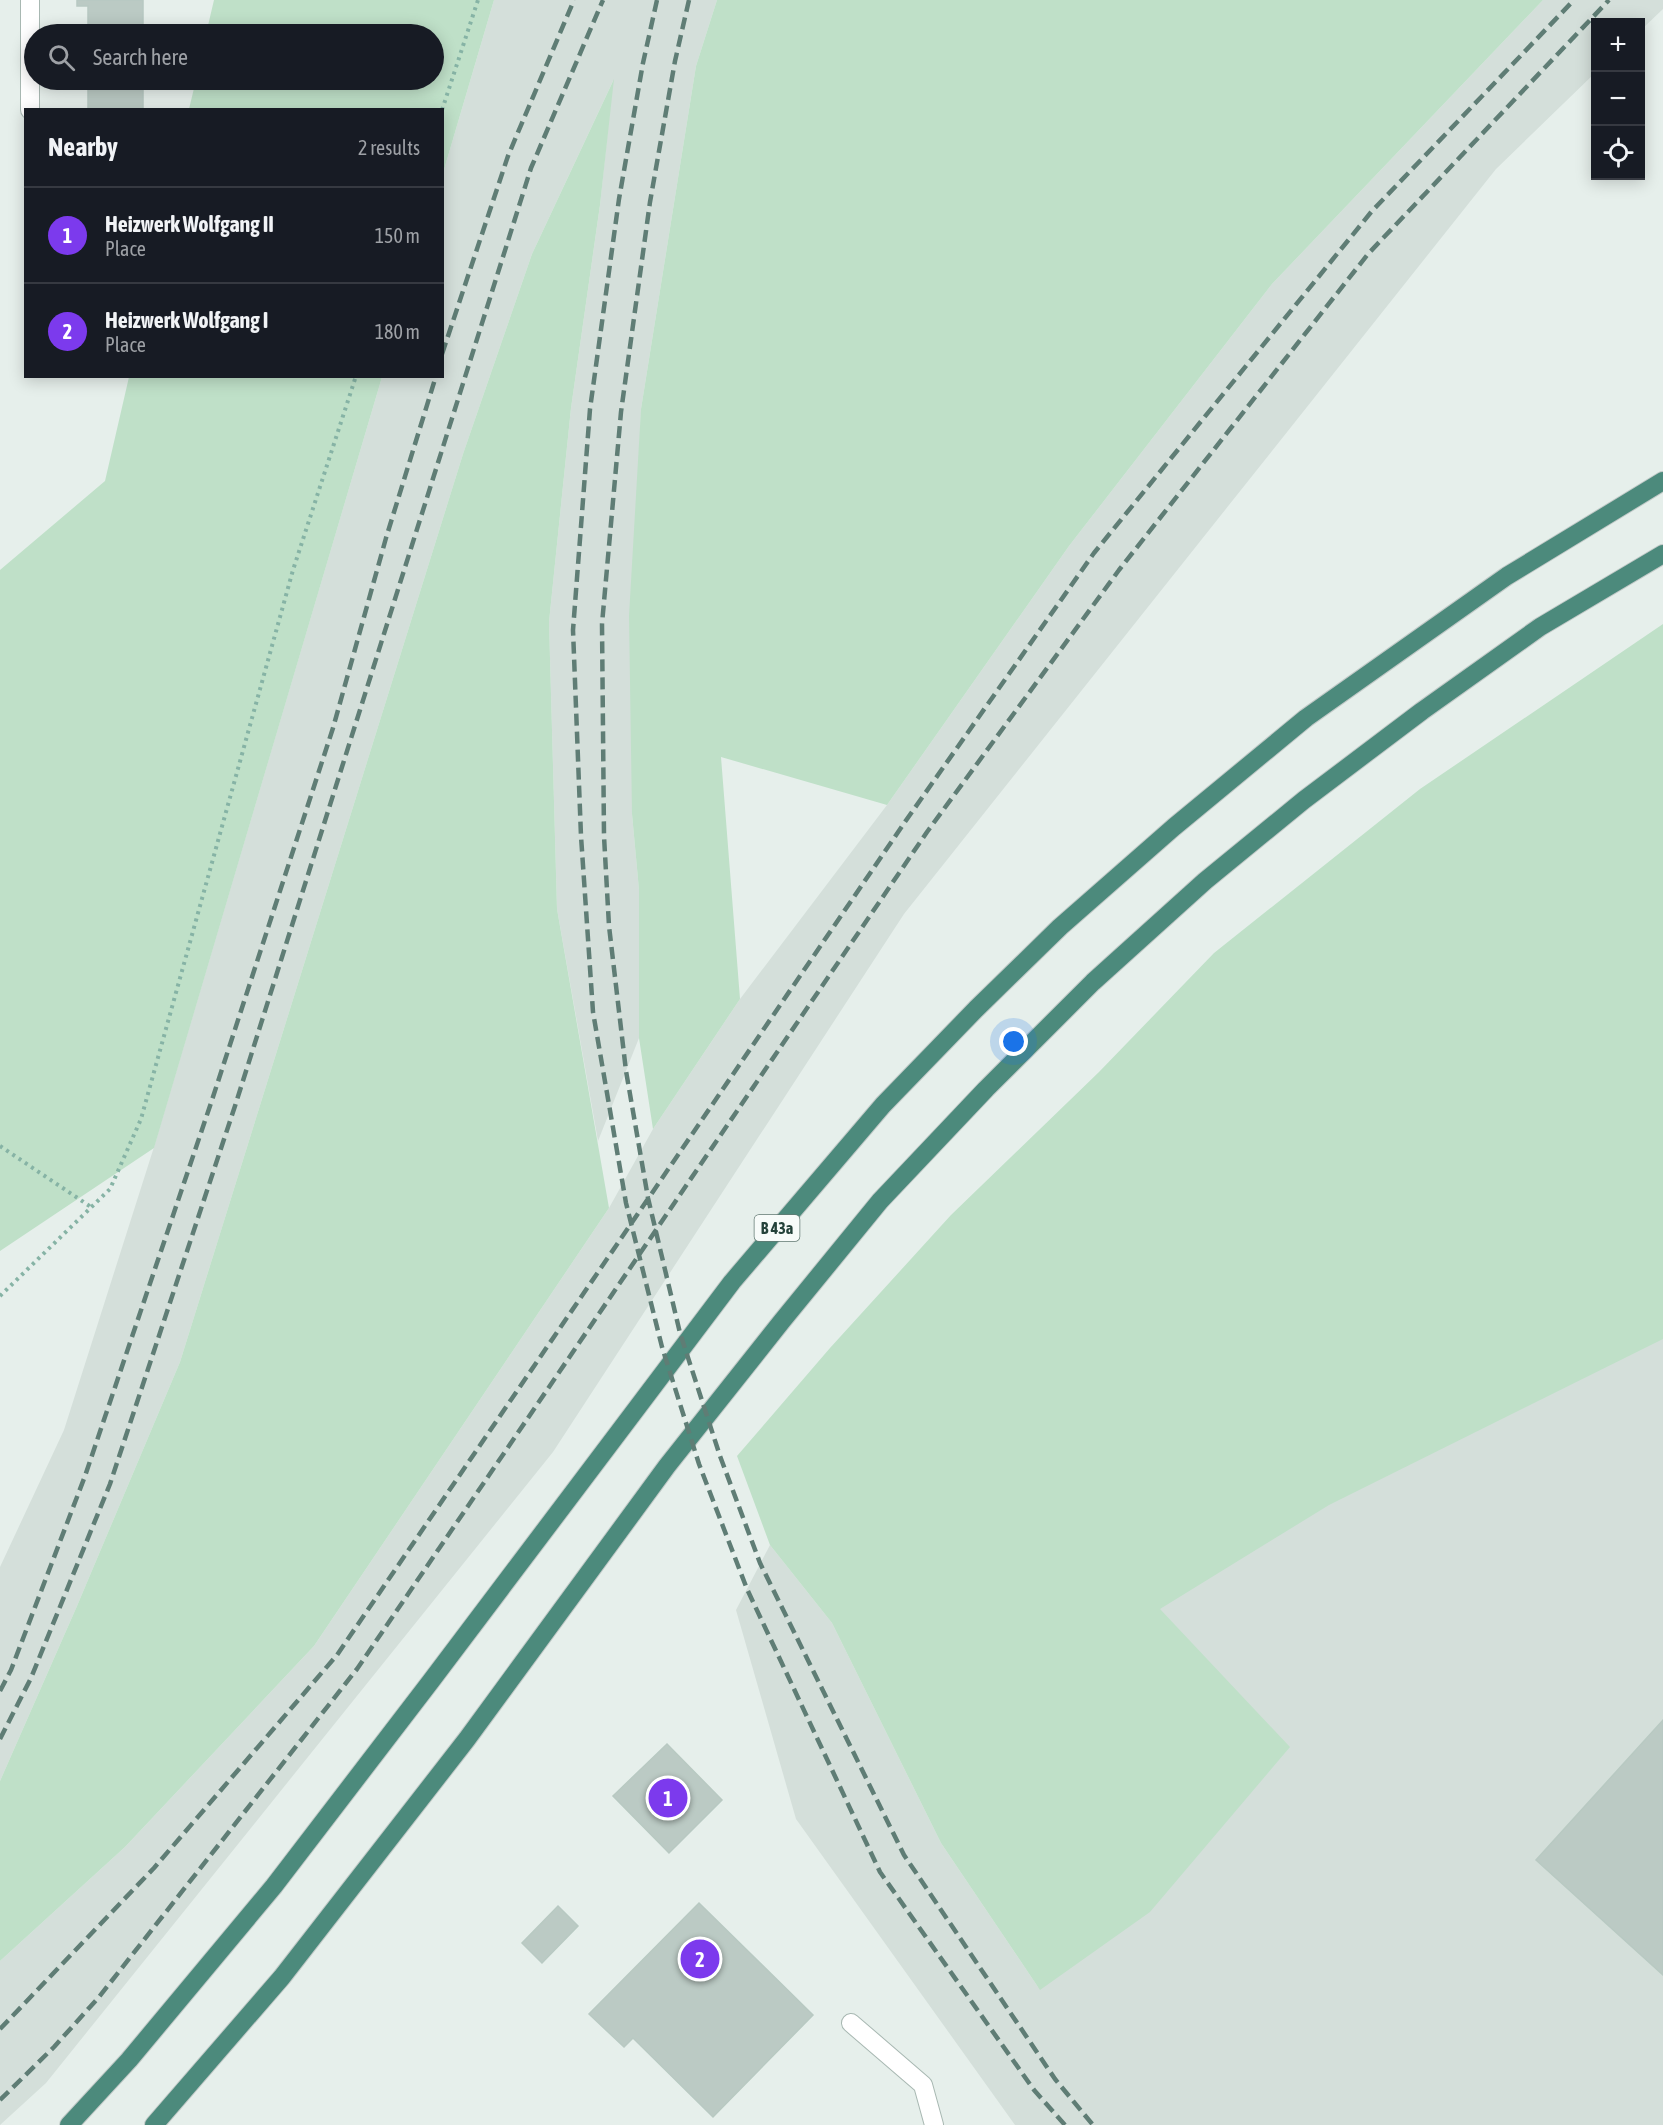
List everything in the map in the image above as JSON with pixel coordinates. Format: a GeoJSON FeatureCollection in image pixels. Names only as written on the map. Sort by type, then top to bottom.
{"type":"FeatureCollection","features":[{"type":"Feature","properties":{"kind":"highway","name":"B 43a"},"geometry":{"type":"LineString","coordinates":[[69,2125],[129,2060],[274,1886],[439,1672],[732,1282],[834,1160],[976,1009],[1060,927],[1174,827],[1306,717],[1507,576],[1663,481]]}},
{"type":"Feature","properties":{"kind":"highway"},"geometry":{"type":"LineString","coordinates":[[154,2125],[282,1977],[467,1739],[667,1466],[782,1322],[880,1201],[986,1089],[1093,982],[1204,881],[1304,800],[1422,711],[1540,627],[1663,554]]}},
{"type":"Feature","properties":{"kind":"street"},"geometry":{"type":"LineString","coordinates":[[30,0],[30,24]]}},
{"type":"Feature","properties":{"kind":"street"},"geometry":{"type":"LineString","coordinates":[[30,90],[30,108]]}},
{"type":"Feature","properties":{"kind":"street"},"geometry":{"type":"LineString","coordinates":[[851,2024],[922,2085],[934,2125]]}},
{"type":"Feature","properties":{"kind":"path"},"geometry":{"type":"LineString","coordinates":[[443,108],[478,0]]}},
{"type":"Feature","properties":{"kind":"path"},"geometry":{"type":"LineString","coordinates":[[0,1296],[110,1189],[141,1119],[293,570],[355,378]]}},
{"type":"Feature","properties":{"kind":"path"},"geometry":{"type":"LineString","coordinates":[[0,1146],[91,1207]]}},
{"type":"Feature","properties":{"kind":"shaded area"},"geometry":{"type":"Polygon","coordinates":[[[494,0],[717,0],[696,66],[641,409],[632,814],[639,890],[639,1038],[598,1141],[557,909],[549,622],[571,408],[600,205],[613,81],[532,254],[463,454],[180,1362],[0,1781],[0,1567],[64,1430],[154,1147],[382,378],[444,378],[444,170],[494,0]]]}},
{"type":"Feature","properties":{"kind":"shaded area"},"geometry":{"type":"Polygon","coordinates":[[[1543,0],[1663,0],[1663,9],[1645,26],[1645,18],[1591,18],[1591,77],[1496,169],[904,914],[553,1452],[46,2083],[0,2125],[0,1961],[125,1847],[314,1646],[609,1208],[653,1129],[740,999],[887,805],[1069,546],[1272,284],[1543,0]]]}},
{"type":"Feature","properties":{"kind":"shaded area"},"geometry":{"type":"Polygon","coordinates":[[[1663,699],[1663,2125],[1015,2125],[796,1819],[736,1610],[770,1545],[832,1623],[941,1843],[1038,1987],[829,1426],[1663,699]]]}},
{"type":"Feature","properties":{"kind":"green space"},"geometry":{"type":"Polygon","coordinates":[[[214,0],[494,0],[444,170],[444,108],[189,108],[194,90],[444,90],[444,24],[208,24],[214,0]]]}},
{"type":"Feature","properties":{"kind":"green space"},"geometry":{"type":"Polygon","coordinates":[[[717,0],[1543,0],[1272,284],[1069,546],[887,805],[721,757],[740,999],[653,1129],[639,1038],[639,890],[632,814],[629,616],[641,409],[696,66],[717,0]]]}},
{"type":"Feature","properties":{"kind":"green space"},"geometry":{"type":"Polygon","coordinates":[[[614,79],[600,205],[571,408],[549,622],[557,909],[609,1208],[314,1646],[125,1847],[0,1961],[0,1781],[180,1362],[463,454],[532,254],[614,79]]]}},
{"type":"Feature","properties":{"kind":"green space"},"geometry":{"type":"Polygon","coordinates":[[[129,378],[382,378],[154,1148],[0,1251],[0,570],[105,481],[129,378]]]}},
{"type":"Feature","properties":{"kind":"green space"},"geometry":{"type":"Polygon","coordinates":[[[1663,624],[1663,1339],[1329,1505],[1160,1609],[1290,1747],[1150,1912],[1040,1990],[941,1843],[832,1623],[770,1545],[737,1456],[830,1348],[951,1215],[1099,1072],[1214,953],[1420,789],[1663,624]]]}},
{"type":"Feature","properties":{"kind":"building"},"geometry":{"type":"Polygon","coordinates":[[[77,0],[143,0],[143,24],[88,24],[88,6],[77,6],[77,0]]]}},
{"type":"Feature","properties":{"kind":"building"},"geometry":{"type":"Polygon","coordinates":[[[88,90],[143,90],[143,108],[88,108],[88,90]]]}},
{"type":"Feature","properties":{"kind":"building"},"geometry":{"type":"Polygon","coordinates":[[[1663,1720],[1663,1975],[1536,1860],[1663,1720]]]}},
{"type":"Feature","properties":{"kind":"building"},"geometry":{"type":"Polygon","coordinates":[[[667,1744],[722,1800],[669,1853],[613,1796],[667,1744]]]}},
{"type":"Feature","properties":{"kind":"building"},"geometry":{"type":"Polygon","coordinates":[[[699,1903],[813,2015],[713,2117],[633,2038],[624,2047],[589,2014],[699,1903]]]}},
{"type":"Feature","properties":{"kind":"building"},"geometry":{"type":"Polygon","coordinates":[[[558,1906],[578,1926],[542,1963],[522,1943],[558,1906]]]}},
{"type":"Feature","properties":{"kind":"railway"},"geometry":{"type":"LineString","coordinates":[[444,348],[508,156],[574,0]]}},
{"type":"Feature","properties":{"kind":"railway"},"geometry":{"type":"LineString","coordinates":[[0,1739],[31,1678],[110,1484],[235,1106],[531,168],[603,0]]}},
{"type":"Feature","properties":{"kind":"railway"},"geometry":{"type":"LineString","coordinates":[[657,0],[643,63],[619,199],[590,409],[573,630],[581,836],[593,1012],[626,1203],[662,1347],[699,1464],[747,1589],[880,1872],[1034,2090],[1065,2125]]}},
{"type":"Feature","properties":{"kind":"railway"},"geometry":{"type":"LineString","coordinates":[[689,0],[675,61],[650,202],[621,412],[602,624],[604,836],[609,926],[626,1071],[648,1198],[680,1333],[720,1456],[760,1563],[904,1855],[1055,2079],[1093,2125]]}},
{"type":"Feature","properties":{"kind":"railway"},"geometry":{"type":"LineString","coordinates":[[0,2029],[154,1868],[337,1655],[907,819],[1094,553],[1372,211],[1574,0]]}},
{"type":"Feature","properties":{"kind":"railway"},"geometry":{"type":"LineString","coordinates":[[0,2100],[54,2047],[99,1997],[357,1669],[927,832],[1119,570],[1368,254],[1609,0]]}},
{"type":"Feature","properties":{"kind":"railway"},"geometry":{"type":"LineString","coordinates":[[0,1691],[11,1670],[85,1476],[212,1100],[333,728],[386,538],[435,378]]}},
{"type":"Feature","properties":{"kind":"place","name":"Heizwerk Wolfgang II"},"geometry":{"type":"Point","coordinates":[668,1798]}},
{"type":"Feature","properties":{"kind":"place","name":"Heizwerk Wolfgang I"},"geometry":{"type":"Point","coordinates":[700,1959]}}]}
